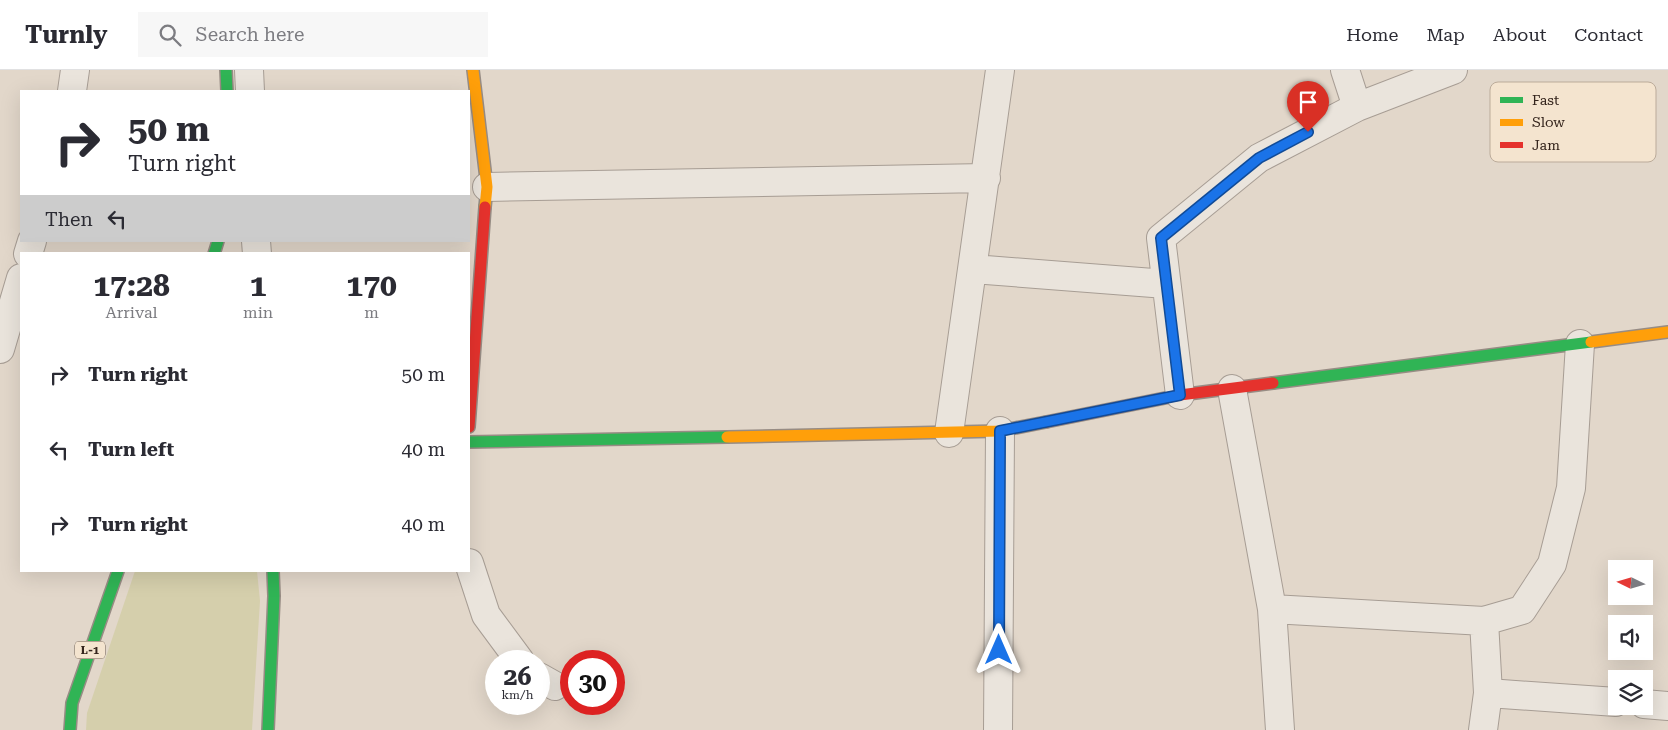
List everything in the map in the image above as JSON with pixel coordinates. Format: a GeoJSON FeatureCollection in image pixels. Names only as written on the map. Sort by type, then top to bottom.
{"type":"FeatureCollection","features":[{"type":"Feature","properties":{"kind":"street"},"geometry":{"type":"LineString","coordinates":[[72,90],[75,70]]}},
{"type":"Feature","properties":{"kind":"street"},"geometry":{"type":"LineString","coordinates":[[226,70],[227,90]]}},
{"type":"Feature","properties":{"kind":"street"},"geometry":{"type":"LineString","coordinates":[[249,70],[250,90]]}},
{"type":"Feature","properties":{"kind":"street"},"geometry":{"type":"LineString","coordinates":[[470,415],[487,187],[473,70]]}},
{"type":"Feature","properties":{"kind":"street"},"geometry":{"type":"LineString","coordinates":[[949,433],[1000,70]]}},
{"type":"Feature","properties":{"kind":"street"},"geometry":{"type":"LineString","coordinates":[[1345,70],[1357,107]]}},
{"type":"Feature","properties":{"kind":"street"},"geometry":{"type":"LineString","coordinates":[[1180,395],[1161,238],[1259,158],[1357,107],[1453,70]]}},
{"type":"Feature","properties":{"kind":"street"},"geometry":{"type":"LineString","coordinates":[[487,187],[986,178]]}},
{"type":"Feature","properties":{"kind":"street"},"geometry":{"type":"LineString","coordinates":[[973,269],[1166,284]]}},
{"type":"Feature","properties":{"kind":"street"},"geometry":{"type":"LineString","coordinates":[[0,349],[20,281]]}},
{"type":"Feature","properties":{"kind":"street"},"geometry":{"type":"LineString","coordinates":[[470,442],[1000,431],[1180,395],[1668,332]]}},
{"type":"Feature","properties":{"kind":"street"},"geometry":{"type":"LineString","coordinates":[[1272,609],[1484,620],[1522,610],[1552,564],[1570,488],[1580,344]]}},
{"type":"Feature","properties":{"kind":"street"},"geometry":{"type":"LineString","coordinates":[[1232,389],[1272,609],[1280,730]]}},
{"type":"Feature","properties":{"kind":"street"},"geometry":{"type":"LineString","coordinates":[[998,730],[1000,431]]}},
{"type":"Feature","properties":{"kind":"street"},"geometry":{"type":"LineString","coordinates":[[470,566],[486,614],[512,650]]}},
{"type":"Feature","properties":{"kind":"street","name":"L-1"},"geometry":{"type":"LineString","coordinates":[[70,730],[72,703],[118,572]]}},
{"type":"Feature","properties":{"kind":"street"},"geometry":{"type":"LineString","coordinates":[[268,730],[274,596],[272,572]]}},
{"type":"Feature","properties":{"kind":"street"},"geometry":{"type":"LineString","coordinates":[[1483,730],[1488,693],[1484,620]]}},
{"type":"Feature","properties":{"kind":"street"},"geometry":{"type":"LineString","coordinates":[[1488,693],[1608,701]]}},
{"type":"Feature","properties":{"kind":"street"},"geometry":{"type":"LineString","coordinates":[[1653,705],[1668,706]]}},
{"type":"Feature","properties":{"kind":"shaded area"},"geometry":{"type":"Polygon","coordinates":[[[135,572],[257,572],[260,601],[252,730],[86,730],[87,713],[135,572]]]}},
{"type":"Feature","properties":{"kind":"traffic: fast"},"geometry":{"type":"LineString","coordinates":[[226,70],[227,90]]}},
{"type":"Feature","properties":{"kind":"traffic: fast"},"geometry":{"type":"LineString","coordinates":[[215,252],[218,242]]}},
{"type":"Feature","properties":{"kind":"traffic: fast"},"geometry":{"type":"LineString","coordinates":[[1273,383],[1591,342]]}},
{"type":"Feature","properties":{"kind":"traffic: fast"},"geometry":{"type":"LineString","coordinates":[[470,442],[727,437]]}},
{"type":"Feature","properties":{"kind":"traffic: fast"},"geometry":{"type":"LineString","coordinates":[[70,730],[72,703],[118,572]]}},
{"type":"Feature","properties":{"kind":"traffic: fast"},"geometry":{"type":"LineString","coordinates":[[268,730],[274,596],[273,572]]}},
{"type":"Feature","properties":{"kind":"traffic: slow"},"geometry":{"type":"LineString","coordinates":[[473,70],[487,187],[485,207]]}},
{"type":"Feature","properties":{"kind":"traffic: slow"},"geometry":{"type":"LineString","coordinates":[[1591,342],[1668,332]]}},
{"type":"Feature","properties":{"kind":"traffic: slow"},"geometry":{"type":"LineString","coordinates":[[727,437],[1000,431],[1046,422]]}},
{"type":"Feature","properties":{"kind":"traffic: jam"},"geometry":{"type":"LineString","coordinates":[[470,413],[485,207]]}},
{"type":"Feature","properties":{"kind":"traffic: jam"},"geometry":{"type":"LineString","coordinates":[[1046,422],[1180,395],[1273,383]]}},
{"type":"Feature","properties":{"kind":"route"},"geometry":{"type":"LineString","coordinates":[[999,650],[1000,431],[1180,395],[1161,238],[1259,158],[1308,132]]}}]}
